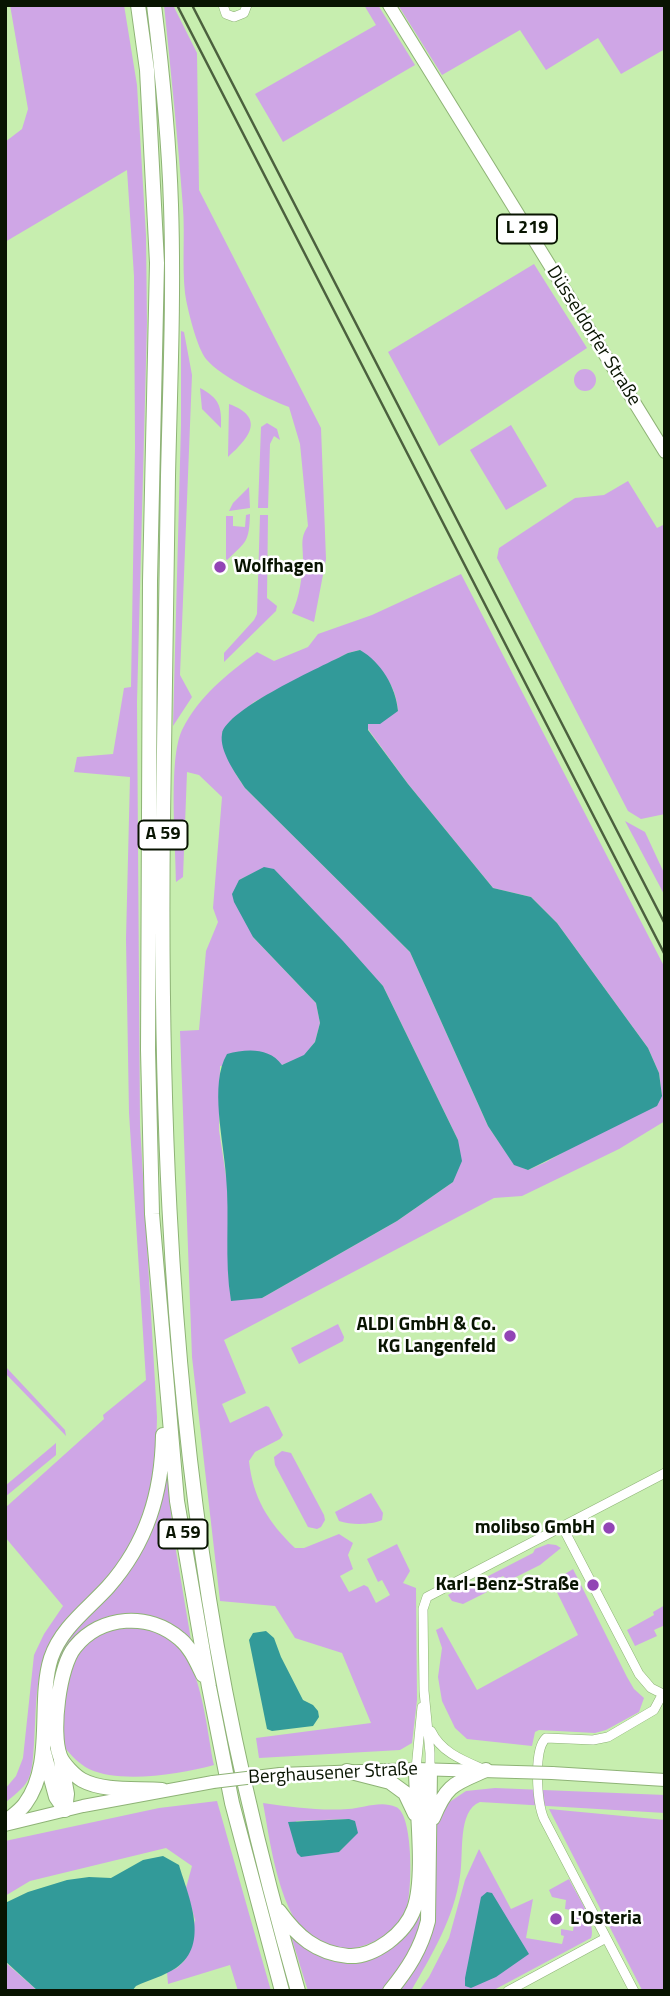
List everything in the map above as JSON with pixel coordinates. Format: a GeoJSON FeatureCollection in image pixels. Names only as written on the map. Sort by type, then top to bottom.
{"type":"FeatureCollection","features":[{"type":"Feature","properties":{"kind":"highway","name":"A 59"},"geometry":{"type":"LineString","coordinates":[[138,5],[147,70],[157,263],[150,595],[148,1050],[152,1214],[177,1501],[232,1803],[282,1991]]}},
{"type":"Feature","properties":{"kind":"highway","name":"A 59"},"geometry":{"type":"LineString","coordinates":[[154,5],[162,69],[171,200],[172,302],[162,1001],[169,1210],[181,1373],[209,1599],[242,1773],[272,1901],[298,1991]]}},
{"type":"Feature","properties":{"kind":"highway"},"geometry":{"type":"LineString","coordinates":[[5,1823],[30,1796],[43,1748],[46,1680],[52,1656],[66,1631],[126,1565],[140,1543],[151,1517],[162,1469],[165,1381]]}},
{"type":"Feature","properties":{"kind":"highway"},"geometry":{"type":"LineString","coordinates":[[65,1810],[67,1794],[58,1737],[58,1707],[61,1678],[66,1661],[75,1647],[103,1625],[127,1620],[148,1622],[181,1640],[209,1686]]}},
{"type":"Feature","properties":{"kind":"highway"},"geometry":{"type":"LineString","coordinates":[[43,1748],[56,1797],[65,1810]]}},
{"type":"Feature","properties":{"kind":"highway"},"geometry":{"type":"LineString","coordinates":[[61,1758],[84,1780],[107,1786],[162,1790]]}},
{"type":"Feature","properties":{"kind":"highway"},"geometry":{"type":"LineString","coordinates":[[390,1991],[415,1958],[428,1921],[423,1769]]}},
{"type":"Feature","properties":{"kind":"highway"},"geometry":{"type":"LineString","coordinates":[[272,1901],[293,1930],[314,1946],[332,1954],[356,1956],[380,1948],[402,1931],[415,1908],[424,1822],[453,1784],[486,1770]]}},
{"type":"Feature","properties":{"kind":"highway"},"geometry":{"type":"LineString","coordinates":[[347,1771],[390,1782],[405,1793],[424,1822]]}},
{"type":"Feature","properties":{"kind":"main road","name":"Düsseldorfer Straße"},"geometry":{"type":"LineString","coordinates":[[389,5],[665,452]]}},
{"type":"Feature","properties":{"kind":"main road","name":"Berghausener Straße"},"geometry":{"type":"LineString","coordinates":[[5,1823],[162,1790],[281,1774],[423,1769],[665,1780]]}},
{"type":"Feature","properties":{"kind":"street"},"geometry":{"type":"LineString","coordinates":[[223,5],[226,14],[233,17],[244,13],[247,5]]}},
{"type":"Feature","properties":{"kind":"street"},"geometry":{"type":"LineString","coordinates":[[423,1769],[423,1609],[427,1597],[665,1474]]}},
{"type":"Feature","properties":{"kind":"street"},"geometry":{"type":"LineString","coordinates":[[562,1526],[639,1674],[650,1688],[663,1695],[654,1710],[608,1737],[593,1740],[550,1737],[542,1742],[537,1798],[540,1810],[634,1991]]}},
{"type":"Feature","properties":{"kind":"street"},"geometry":{"type":"LineString","coordinates":[[423,1769],[428,1726],[424,1691]]}},
{"type":"Feature","properties":{"kind":"street"},"geometry":{"type":"LineString","coordinates":[[428,1726],[444,1749],[486,1770]]}},
{"type":"Feature","properties":{"kind":"street"},"geometry":{"type":"LineString","coordinates":[[508,1991],[606,1938]]}},
{"type":"Feature","properties":{"kind":"shaded area"},"geometry":{"type":"Polygon","coordinates":[[[10,5],[124,5],[137,85],[146,235],[147,323],[137,702],[140,1125],[157,1417],[151,1485],[138,1527],[116,1565],[51,1640],[38,1684],[31,1772],[24,1786],[5,1803],[5,1789],[16,1776],[23,1758],[34,1655],[63,1606],[5,1537],[5,1508],[104,1419],[103,1415],[146,1380],[129,1113],[126,939],[130,777],[74,772],[77,757],[113,754],[124,688],[131,687],[135,447],[134,276],[127,170],[5,242],[5,142],[22,129],[28,109],[10,5]]]}},
{"type":"Feature","properties":{"kind":"shaded area"},"geometry":{"type":"Polygon","coordinates":[[[164,5],[173,5],[197,53],[199,190],[321,428],[326,559],[314,622],[292,613],[300,586],[303,538],[308,526],[300,444],[289,407],[245,387],[213,366],[203,354],[190,318],[185,293],[183,208],[164,5]]]}},
{"type":"Feature","properties":{"kind":"shaded area"},"geometry":{"type":"Polygon","coordinates":[[[364,5],[378,5],[415,65],[283,142],[255,94],[376,25],[364,5]]]}},
{"type":"Feature","properties":{"kind":"shaded area"},"geometry":{"type":"Polygon","coordinates":[[[398,5],[665,5],[665,49],[621,74],[598,38],[546,70],[520,30],[442,75],[398,5]]]}},
{"type":"Feature","properties":{"kind":"shaded area"},"geometry":{"type":"Polygon","coordinates":[[[534,264],[587,348],[439,446],[388,352],[534,264]]]}},
{"type":"Feature","properties":{"kind":"shaded area"},"geometry":{"type":"Polygon","coordinates":[[[181,331],[184,332],[192,375],[180,675],[192,697],[173,726],[181,425],[181,331]]]}},
{"type":"Feature","properties":{"kind":"shaded area"},"geometry":{"type":"Polygon","coordinates":[[[585,369],[593,372],[596,380],[593,388],[585,391],[577,388],[574,380],[577,372],[585,369]]]}},
{"type":"Feature","properties":{"kind":"shaded area"},"geometry":{"type":"Polygon","coordinates":[[[200,388],[218,404],[221,428],[202,409],[200,388]]]}},
{"type":"Feature","properties":{"kind":"shaded area"},"geometry":{"type":"Polygon","coordinates":[[[229,404],[241,410],[251,422],[247,436],[228,457],[229,404]]]}},
{"type":"Feature","properties":{"kind":"shaded area"},"geometry":{"type":"Polygon","coordinates":[[[267,423],[277,429],[280,440],[274,436],[270,444],[268,508],[258,508],[261,427],[267,423]]]}},
{"type":"Feature","properties":{"kind":"shaded area"},"geometry":{"type":"Polygon","coordinates":[[[511,425],[547,486],[506,510],[470,450],[511,425]]]}},
{"type":"Feature","properties":{"kind":"shaded area"},"geometry":{"type":"Polygon","coordinates":[[[628,481],[657,528],[665,524],[665,814],[641,819],[628,811],[497,558],[499,548],[575,498],[604,495],[628,481]]]}},
{"type":"Feature","properties":{"kind":"shaded area"},"geometry":{"type":"Polygon","coordinates":[[[249,487],[250,508],[229,511],[233,503],[249,487]]]}},
{"type":"Feature","properties":{"kind":"shaded area"},"geometry":{"type":"Polygon","coordinates":[[[250,514],[246,540],[227,560],[226,516],[233,516],[233,526],[245,527],[246,515],[250,514]]]}},
{"type":"Feature","properties":{"kind":"shaded area"},"geometry":{"type":"Polygon","coordinates":[[[260,515],[268,515],[267,598],[277,606],[276,611],[224,662],[224,653],[257,614],[260,515]]]}},
{"type":"Feature","properties":{"kind":"shaded area"},"geometry":{"type":"Polygon","coordinates":[[[461,574],[665,968],[665,1121],[619,1149],[522,1196],[494,1198],[224,1340],[246,1393],[222,1404],[230,1423],[266,1406],[283,1435],[255,1452],[249,1461],[258,1498],[277,1529],[295,1548],[304,1548],[339,1534],[353,1543],[348,1555],[353,1569],[340,1576],[349,1592],[364,1585],[368,1587],[376,1603],[390,1595],[382,1580],[378,1582],[367,1559],[397,1544],[410,1571],[403,1583],[416,1588],[417,1700],[412,1743],[400,1750],[259,1758],[256,1738],[371,1723],[342,1653],[295,1638],[275,1606],[220,1601],[192,1357],[180,1031],[199,1030],[206,951],[218,922],[213,908],[222,797],[199,775],[187,772],[183,877],[176,882],[175,761],[182,730],[189,718],[215,686],[246,660],[257,652],[274,661],[308,647],[318,634],[372,615],[461,574]],[[360,650],[348,653],[254,702],[222,733],[227,755],[245,788],[410,952],[488,1126],[514,1164],[528,1170],[662,1096],[659,1073],[648,1048],[557,923],[531,897],[493,888],[408,784],[368,729],[367,724],[398,711],[397,701],[386,676],[360,650]],[[264,868],[239,880],[253,937],[316,1003],[320,1023],[315,1042],[304,1056],[282,1065],[220,1066],[219,1130],[226,1176],[262,1298],[397,1221],[453,1182],[458,1140],[383,986],[307,904],[264,868]]]}},
{"type":"Feature","properties":{"kind":"shaded area"},"geometry":{"type":"Polygon","coordinates":[[[625,821],[645,832],[665,875],[665,896],[625,821]]]}},
{"type":"Feature","properties":{"kind":"shaded area"},"geometry":{"type":"Polygon","coordinates":[[[338,1324],[343,1341],[299,1364],[291,1348],[338,1324]]]}},
{"type":"Feature","properties":{"kind":"shaded area"},"geometry":{"type":"Polygon","coordinates":[[[5,1366],[65,1430],[66,1436],[5,1373],[5,1366]]]}},
{"type":"Feature","properties":{"kind":"shaded area"},"geometry":{"type":"Polygon","coordinates":[[[56,1443],[56,1455],[5,1497],[5,1486],[56,1443]]]}},
{"type":"Feature","properties":{"kind":"shaded area"},"geometry":{"type":"Polygon","coordinates":[[[282,1451],[291,1453],[324,1515],[325,1520],[317,1529],[308,1527],[275,1465],[274,1457],[282,1451]]]}},
{"type":"Feature","properties":{"kind":"shaded area"},"geometry":{"type":"Polygon","coordinates":[[[167,1470],[173,1533],[192,1646],[117,1616],[63,1661],[58,1782],[51,1736],[55,1669],[61,1646],[121,1579],[167,1470]]]}},
{"type":"Feature","properties":{"kind":"shaded area"},"geometry":{"type":"Polygon","coordinates":[[[371,1493],[383,1513],[382,1520],[361,1524],[339,1521],[335,1512],[371,1493]]]}},
{"type":"Feature","properties":{"kind":"shaded area"},"geometry":{"type":"Polygon","coordinates":[[[548,1544],[561,1548],[540,1565],[508,1581],[503,1576],[485,1585],[487,1592],[463,1604],[452,1601],[448,1595],[459,1588],[465,1588],[548,1544]]]}},
{"type":"Feature","properties":{"kind":"shaded area"},"geometry":{"type":"Polygon","coordinates":[[[573,1569],[627,1677],[634,1689],[644,1698],[639,1712],[595,1733],[539,1730],[535,1732],[532,1746],[467,1739],[455,1728],[442,1701],[438,1677],[442,1648],[436,1630],[442,1627],[477,1690],[578,1635],[552,1582],[573,1569]]]}},
{"type":"Feature","properties":{"kind":"shaded area"},"geometry":{"type":"Polygon","coordinates":[[[665,1605],[665,1625],[654,1630],[657,1636],[635,1646],[627,1630],[654,1615],[653,1612],[665,1605]]]}},
{"type":"Feature","properties":{"kind":"shaded area"},"geometry":{"type":"Polygon","coordinates":[[[134,1624],[166,1635],[188,1659],[205,1713],[214,1765],[151,1776],[117,1776],[89,1769],[64,1747],[64,1707],[68,1674],[78,1649],[105,1629],[134,1624]]]}},
{"type":"Feature","properties":{"kind":"shaded area"},"geometry":{"type":"Polygon","coordinates":[[[495,1788],[665,1795],[665,1813],[480,1802],[468,1814],[465,1824],[457,1892],[441,1936],[411,1991],[397,1991],[432,1931],[436,1816],[442,1807],[466,1791],[495,1788]]]}},
{"type":"Feature","properties":{"kind":"shaded area"},"geometry":{"type":"Polygon","coordinates":[[[217,1801],[271,1991],[238,1991],[230,1965],[168,1984],[167,1972],[177,1968],[185,1960],[195,1920],[186,1888],[192,1866],[166,1848],[30,1881],[5,1896],[5,1841],[159,1808],[217,1801]]]}},
{"type":"Feature","properties":{"kind":"shaded area"},"geometry":{"type":"Polygon","coordinates":[[[263,1803],[327,1809],[378,1804],[396,1807],[402,1813],[406,1824],[410,1857],[408,1905],[397,1926],[373,1942],[359,1947],[334,1950],[314,1941],[298,1924],[286,1902],[271,1849],[263,1803]],[[349,1819],[296,1821],[294,1842],[297,1853],[339,1852],[357,1833],[349,1819]]]}},
{"type":"Feature","properties":{"kind":"shaded area"},"geometry":{"type":"Polygon","coordinates":[[[549,1809],[665,1820],[665,1991],[642,1990],[549,1809]]]}},
{"type":"Feature","properties":{"kind":"shaded area"},"geometry":{"type":"Polygon","coordinates":[[[479,1849],[511,1909],[533,1899],[526,1938],[562,1944],[564,1936],[561,1935],[561,1929],[573,1931],[576,1911],[565,1909],[566,1900],[552,1897],[549,1890],[569,1879],[589,1917],[591,1938],[492,1991],[419,1991],[449,1938],[465,1880],[479,1849]]]}},
{"type":"Feature","properties":{"kind":"shaded area"},"geometry":{"type":"Polygon","coordinates":[[[424,1878],[420,1937],[387,1991],[308,1991],[290,1933],[323,1955],[390,1946],[424,1878]]]}},
{"type":"Feature","properties":{"kind":"shaded area"},"geometry":{"type":"Polygon","coordinates":[[[5,1962],[38,1991],[5,1991],[5,1962]]]}},
{"type":"Feature","properties":{"kind":"water"},"geometry":{"type":"Polygon","coordinates":[[[360,650],[375,661],[386,676],[398,711],[380,724],[368,724],[368,730],[408,784],[493,888],[531,897],[557,923],[648,1048],[659,1073],[662,1096],[657,1106],[528,1170],[514,1165],[488,1126],[410,952],[245,788],[223,748],[222,734],[240,713],[298,678],[348,653],[360,650]]]}},
{"type":"Feature","properties":{"kind":"water"},"geometry":{"type":"Polygon","coordinates":[[[264,867],[274,869],[383,986],[458,1140],[462,1161],[453,1182],[397,1221],[262,1298],[231,1301],[227,1192],[218,1097],[222,1066],[227,1054],[242,1051],[264,1052],[282,1065],[304,1055],[315,1042],[320,1023],[316,1003],[253,937],[234,902],[232,894],[239,880],[264,867]]]}},
{"type":"Feature","properties":{"kind":"water"},"geometry":{"type":"Polygon","coordinates":[[[266,1631],[274,1638],[303,1700],[318,1711],[319,1717],[313,1726],[272,1731],[267,1729],[249,1640],[253,1633],[266,1631]]]}},
{"type":"Feature","properties":{"kind":"water"},"geometry":{"type":"Polygon","coordinates":[[[355,1821],[358,1833],[339,1852],[301,1857],[297,1853],[288,1822],[355,1821]]]}},
{"type":"Feature","properties":{"kind":"water"},"geometry":{"type":"Polygon","coordinates":[[[163,1856],[179,1865],[194,1919],[192,1946],[187,1958],[176,1968],[136,1986],[132,1991],[38,1991],[5,1961],[5,1903],[28,1892],[67,1880],[111,1878],[143,1860],[163,1856]]]}},
{"type":"Feature","properties":{"kind":"water"},"geometry":{"type":"Polygon","coordinates":[[[487,1892],[492,1893],[529,1954],[496,1977],[471,1988],[465,1986],[465,1978],[481,1897],[487,1892]]]}},
{"type":"Feature","properties":{"kind":"railway"},"geometry":{"type":"LineString","coordinates":[[177,5],[665,955]]}},
{"type":"Feature","properties":{"kind":"railway"},"geometry":{"type":"LineString","coordinates":[[192,5],[665,924]]}},
{"type":"Feature","properties":{"kind":"place","name":"Wolfhagen"},"geometry":{"type":"Point","coordinates":[220,567]}},
{"type":"Feature","properties":{"kind":"place","name":"ALDI GmbH & Co. KG Langenfeld"},"geometry":{"type":"Point","coordinates":[510,1336]}},
{"type":"Feature","properties":{"kind":"place","name":"molibso GmbH"},"geometry":{"type":"Point","coordinates":[609,1528]}},
{"type":"Feature","properties":{"kind":"place","name":"Karl-Benz-Straße"},"geometry":{"type":"Point","coordinates":[593,1585]}},
{"type":"Feature","properties":{"kind":"place","name":"L'Osteria"},"geometry":{"type":"Point","coordinates":[556,1919]}}]}
